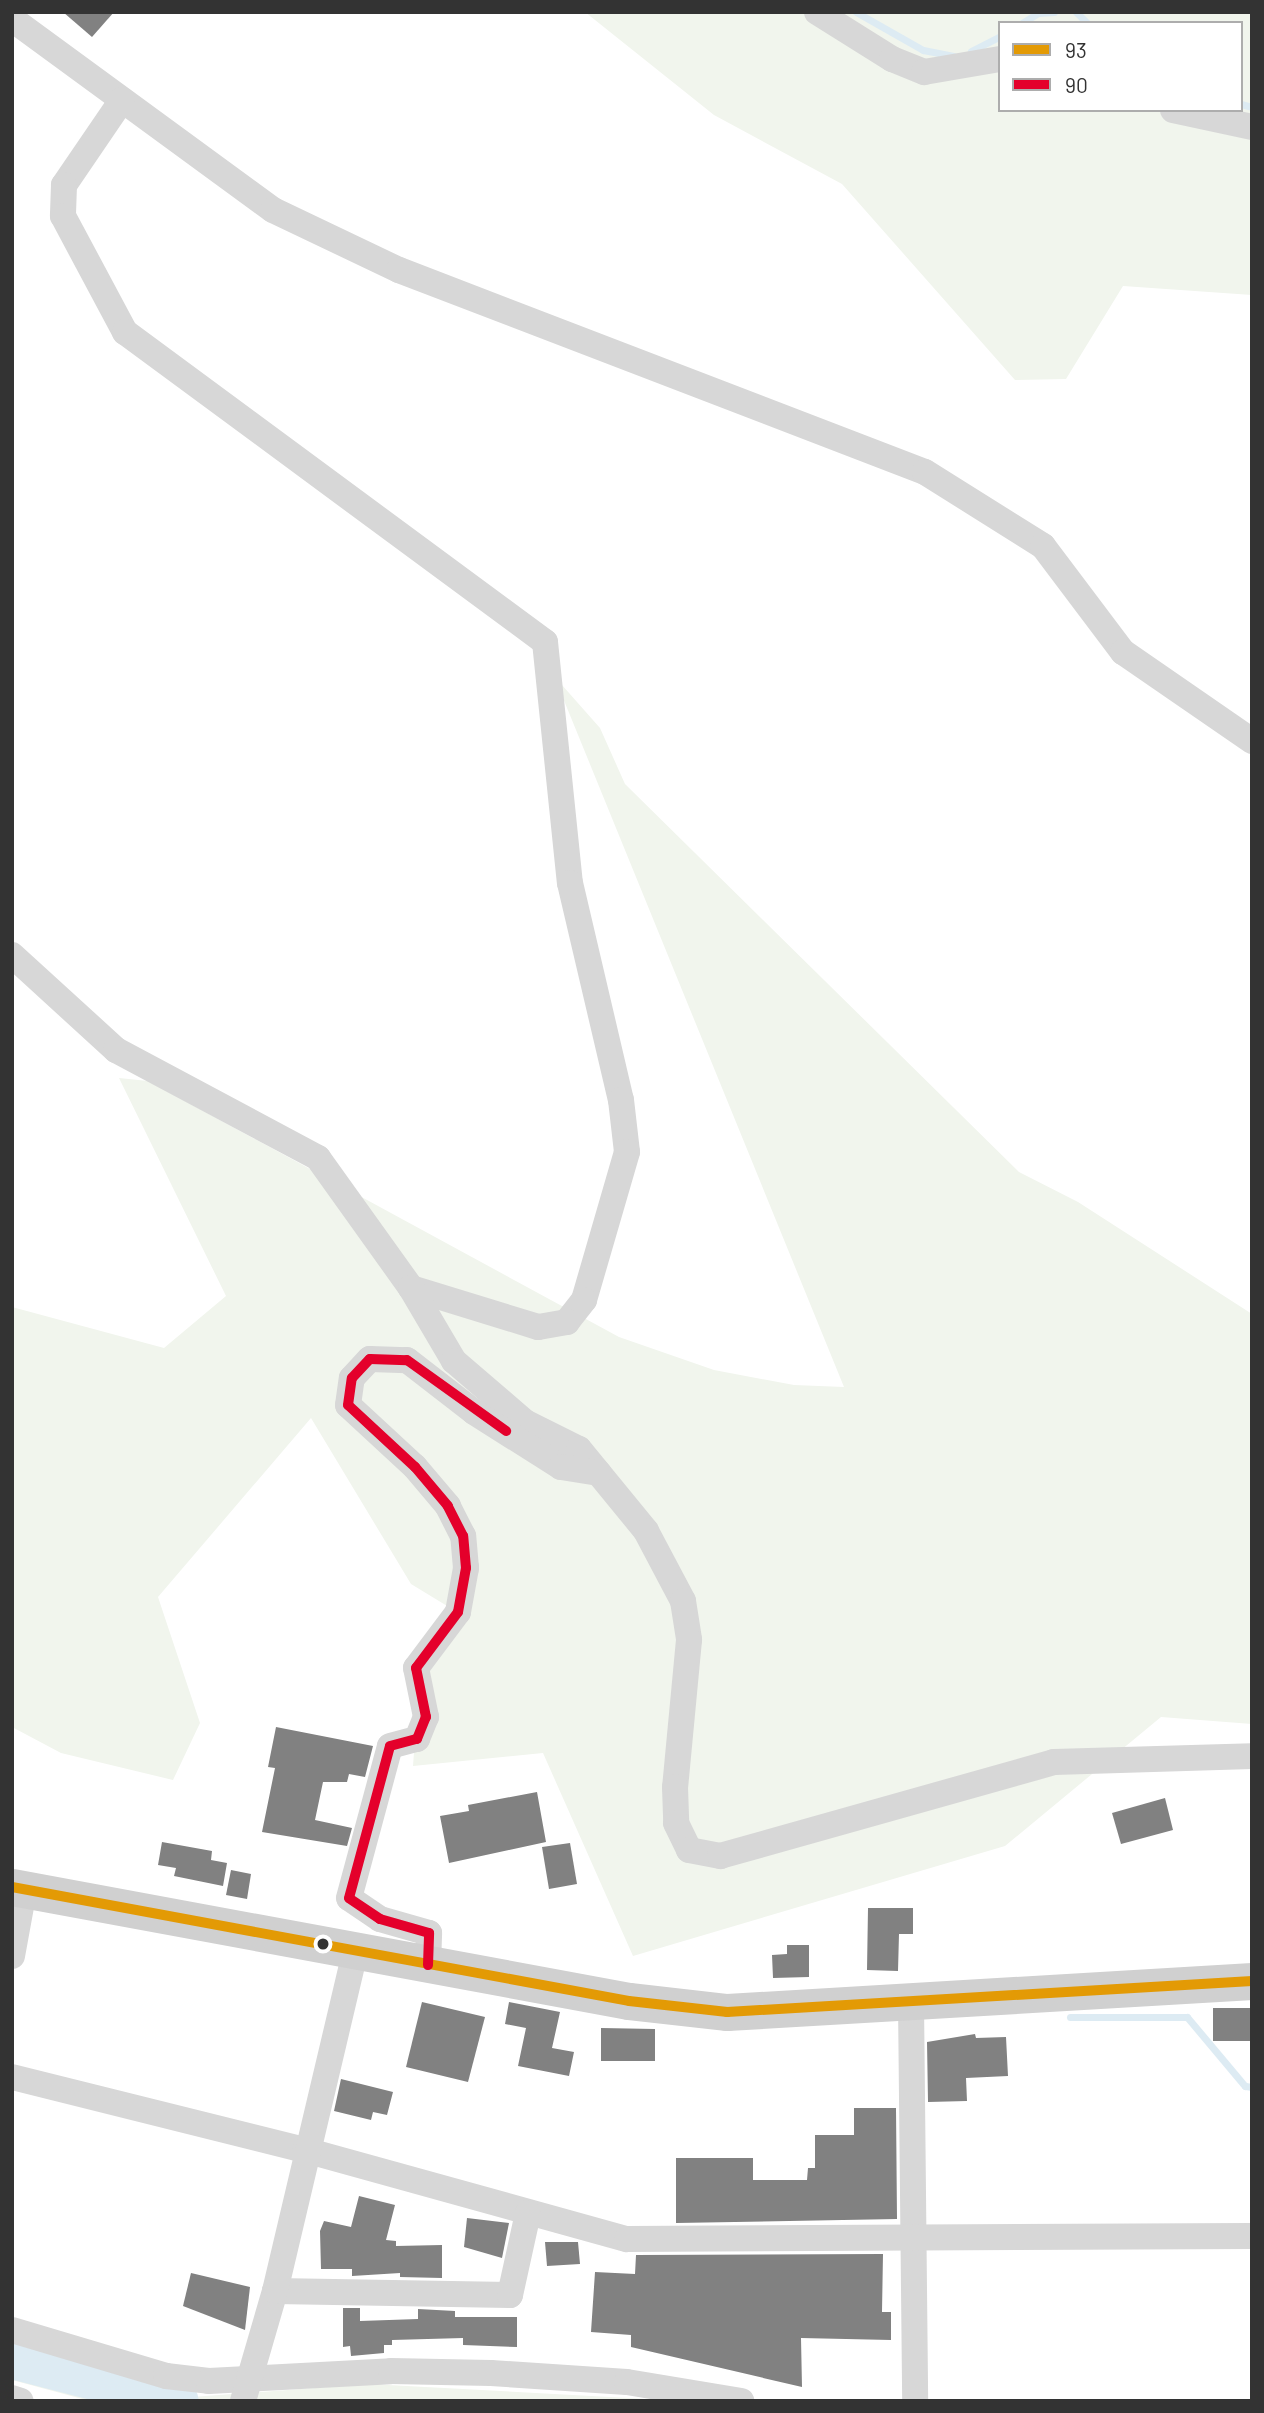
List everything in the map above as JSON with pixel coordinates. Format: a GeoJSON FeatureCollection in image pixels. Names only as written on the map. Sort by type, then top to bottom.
{"type":"FeatureCollection","features":[{"type":"Feature","properties":{"kind":"main road"},"geometry":{"type":"LineString","coordinates":[[18,1888],[629,2001],[727,2012],[1252,1981]]}},
{"type":"Feature","properties":{"kind":"street"},"geometry":{"type":"LineString","coordinates":[[817,12],[892,59],[924,72],[998,59]]}},
{"type":"Feature","properties":{"kind":"street"},"geometry":{"type":"LineString","coordinates":[[12,19],[273,211],[399,270],[925,472],[1043,546],[1123,652],[1252,741]]}},
{"type":"Feature","properties":{"kind":"street"},"geometry":{"type":"LineString","coordinates":[[122,100],[64,185],[63,216],[125,332],[545,642],[570,883],[621,1100],[627,1152],[583,1300],[567,1322],[538,1327],[411,1288]]}},
{"type":"Feature","properties":{"kind":"street"},"geometry":{"type":"LineString","coordinates":[[1182,112],[1252,128]]}},
{"type":"Feature","properties":{"kind":"street"},"geometry":{"type":"LineString","coordinates":[[12,955],[116,1050],[318,1158],[411,1288],[454,1361],[525,1422],[579,1449],[646,1531],[683,1601],[689,1640],[675,1787],[676,1823],[689,1850],[720,1856],[1054,1762],[1252,1756]]}},
{"type":"Feature","properties":{"kind":"street"},"geometry":{"type":"LineString","coordinates":[[428,1965],[429,1933],[380,1919],[349,1898],[390,1746],[417,1739],[426,1717],[416,1668],[457,1612],[466,1568],[463,1536],[448,1506],[415,1467],[348,1405],[352,1378],[370,1359],[407,1360],[474,1412],[562,1466],[599,1473]]}},
{"type":"Feature","properties":{"kind":"street"},"geometry":{"type":"LineString","coordinates":[[12,1956],[18,1888]]}},
{"type":"Feature","properties":{"kind":"street"},"geometry":{"type":"LineString","coordinates":[[246,2390],[275,2291],[305,2150],[355,1952]]}},
{"type":"Feature","properties":{"kind":"street"},"geometry":{"type":"LineString","coordinates":[[911,2002],[911,2238],[915,2401]]}},
{"type":"Feature","properties":{"kind":"street"},"geometry":{"type":"LineString","coordinates":[[12,2077],[305,2150],[627,2239],[1252,2236]]}},
{"type":"Feature","properties":{"kind":"street"},"geometry":{"type":"LineString","coordinates":[[275,2291],[510,2295],[528,2213]]}},
{"type":"Feature","properties":{"kind":"street"},"geometry":{"type":"LineString","coordinates":[[12,2330],[166,2376],[246,2390],[391,2371],[491,2373],[627,2382],[741,2401]]}},
{"type":"Feature","properties":{"kind":"street"},"geometry":{"type":"LineString","coordinates":[[12,2398],[21,2401]]}},
{"type":"Feature","properties":{"kind":"shaded area"},"geometry":{"type":"Polygon","coordinates":[[[585,12],[1252,12],[1252,295],[1123,286],[1066,379],[1015,380],[842,184],[714,115],[585,12]]]}},
{"type":"Feature","properties":{"kind":"shaded area"},"geometry":{"type":"Polygon","coordinates":[[[554,676],[600,728],[625,784],[1019,1172],[1078,1202],[1252,1314],[1252,1724],[1161,1717],[1005,1846],[633,1956],[543,1753],[413,1766],[419,1683],[457,1612],[411,1584],[311,1418],[158,1597],[200,1723],[173,1780],[61,1753],[12,1727],[12,1307],[164,1348],[226,1296],[119,1078],[148,1081],[619,1337],[714,1370],[794,1385],[844,1387],[554,676]]]}},
{"type":"Feature","properties":{"kind":"shaded area"},"geometry":{"type":"Polygon","coordinates":[[[12,2348],[192,2397],[369,2384],[684,2401],[90,2401],[12,2380],[12,2348]]]}},
{"type":"Feature","properties":{"kind":"building"},"geometry":{"type":"Polygon","coordinates":[[[63,12],[114,12],[92,37],[63,12]]]}},
{"type":"Feature","properties":{"kind":"building"},"geometry":{"type":"Polygon","coordinates":[[[276,1727],[373,1746],[365,1777],[349,1774],[347,1782],[323,1782],[315,1820],[352,1828],[347,1846],[262,1832],[275,1768],[268,1767],[276,1727]]]}},
{"type":"Feature","properties":{"kind":"building"},"geometry":{"type":"Polygon","coordinates":[[[537,1792],[546,1842],[449,1863],[440,1816],[469,1811],[468,1805],[537,1792]]]}},
{"type":"Feature","properties":{"kind":"building"},"geometry":{"type":"Polygon","coordinates":[[[1165,1798],[1173,1830],[1121,1844],[1112,1813],[1165,1798]]]}},
{"type":"Feature","properties":{"kind":"building"},"geometry":{"type":"Polygon","coordinates":[[[162,1842],[212,1851],[211,1860],[227,1863],[223,1886],[174,1876],[176,1868],[158,1865],[162,1842]]]}},
{"type":"Feature","properties":{"kind":"building"},"geometry":{"type":"Polygon","coordinates":[[[570,1843],[577,1884],[549,1889],[542,1847],[570,1843]]]}},
{"type":"Feature","properties":{"kind":"building"},"geometry":{"type":"Polygon","coordinates":[[[231,1870],[251,1874],[247,1899],[226,1895],[231,1870]]]}},
{"type":"Feature","properties":{"kind":"building"},"geometry":{"type":"Polygon","coordinates":[[[868,1908],[913,1908],[913,1934],[899,1934],[898,1971],[867,1970],[868,1908]]]}},
{"type":"Feature","properties":{"kind":"building"},"geometry":{"type":"Polygon","coordinates":[[[787,1945],[809,1945],[809,1977],[773,1978],[772,1955],[787,1954],[787,1945]]]}},
{"type":"Feature","properties":{"kind":"building"},"geometry":{"type":"Polygon","coordinates":[[[422,2002],[485,2017],[468,2082],[406,2067],[422,2002]]]}},
{"type":"Feature","properties":{"kind":"building"},"geometry":{"type":"Polygon","coordinates":[[[509,2002],[560,2012],[552,2048],[574,2052],[569,2076],[518,2066],[526,2028],[505,2024],[509,2002]]]}},
{"type":"Feature","properties":{"kind":"building"},"geometry":{"type":"Polygon","coordinates":[[[1213,2008],[1252,2008],[1252,2041],[1213,2041],[1213,2008]]]}},
{"type":"Feature","properties":{"kind":"building"},"geometry":{"type":"Polygon","coordinates":[[[601,2028],[655,2029],[655,2061],[601,2061],[601,2028]]]}},
{"type":"Feature","properties":{"kind":"building"},"geometry":{"type":"Polygon","coordinates":[[[975,2034],[976,2038],[1006,2037],[1008,2076],[966,2078],[967,2101],[928,2102],[927,2042],[975,2034]]]}},
{"type":"Feature","properties":{"kind":"building"},"geometry":{"type":"Polygon","coordinates":[[[341,2079],[393,2092],[387,2115],[373,2112],[371,2120],[334,2111],[341,2079]]]}},
{"type":"Feature","properties":{"kind":"building"},"geometry":{"type":"Polygon","coordinates":[[[854,2108],[896,2108],[897,2219],[676,2223],[676,2158],[753,2158],[753,2180],[807,2180],[808,2168],[815,2168],[815,2135],[854,2135],[854,2108]]]}},
{"type":"Feature","properties":{"kind":"building"},"geometry":{"type":"Polygon","coordinates":[[[359,2196],[395,2205],[386,2240],[396,2241],[396,2246],[442,2245],[442,2278],[400,2277],[400,2273],[352,2276],[352,2269],[321,2269],[320,2231],[324,2221],[351,2227],[359,2196]]]}},
{"type":"Feature","properties":{"kind":"building"},"geometry":{"type":"Polygon","coordinates":[[[467,2218],[509,2223],[502,2258],[464,2247],[467,2218]]]}},
{"type":"Feature","properties":{"kind":"building"},"geometry":{"type":"Polygon","coordinates":[[[545,2242],[578,2242],[580,2264],[547,2266],[545,2242]]]}},
{"type":"Feature","properties":{"kind":"building"},"geometry":{"type":"Polygon","coordinates":[[[883,2254],[882,2312],[891,2312],[891,2340],[801,2338],[802,2387],[631,2347],[631,2335],[591,2332],[595,2272],[635,2274],[636,2255],[883,2254]]]}},
{"type":"Feature","properties":{"kind":"building"},"geometry":{"type":"Polygon","coordinates":[[[191,2273],[250,2287],[245,2330],[183,2306],[191,2273]]]}},
{"type":"Feature","properties":{"kind":"building"},"geometry":{"type":"Polygon","coordinates":[[[343,2308],[360,2308],[360,2321],[418,2319],[418,2309],[455,2311],[455,2317],[517,2317],[517,2347],[463,2345],[463,2338],[392,2340],[392,2345],[384,2345],[384,2353],[351,2356],[350,2346],[343,2347],[343,2308]]]}},
{"type":"Feature","properties":{"kind":"waterway"},"geometry":{"type":"LineString","coordinates":[[856,12],[923,50],[953,56]]}},
{"type":"Feature","properties":{"kind":"waterway"},"geometry":{"type":"LineString","coordinates":[[1025,21],[1038,13],[1054,12]]}},
{"type":"Feature","properties":{"kind":"waterway"},"geometry":{"type":"LineString","coordinates":[[1076,12],[1085,21]]}},
{"type":"Feature","properties":{"kind":"waterway"},"geometry":{"type":"LineString","coordinates":[[971,51],[998,37]]}},
{"type":"Feature","properties":{"kind":"waterway"},"geometry":{"type":"LineString","coordinates":[[1243,105],[1252,107]]}},
{"type":"Feature","properties":{"kind":"waterway"},"geometry":{"type":"LineString","coordinates":[[1070,2017],[1187,2017],[1245,2086],[1252,2087]]}},
{"type":"Feature","properties":{"kind":"waterway"},"geometry":{"type":"LineString","coordinates":[[12,2358],[178,2401]]}},
{"type":"Feature","properties":{"kind":"transit line","name":"90"},"geometry":{"type":"LineString","coordinates":[[428,1965],[429,1933],[380,1919],[349,1898],[390,1746],[417,1739],[426,1717],[416,1668],[458,1612],[466,1568],[463,1536],[448,1506],[415,1467],[348,1405],[352,1378],[370,1359],[407,1360],[506,1431]]}},
{"type":"Feature","properties":{"kind":"transit line","name":"93"},"geometry":{"type":"LineString","coordinates":[[12,1887],[629,2001],[727,2012],[1252,1981]]}}]}
